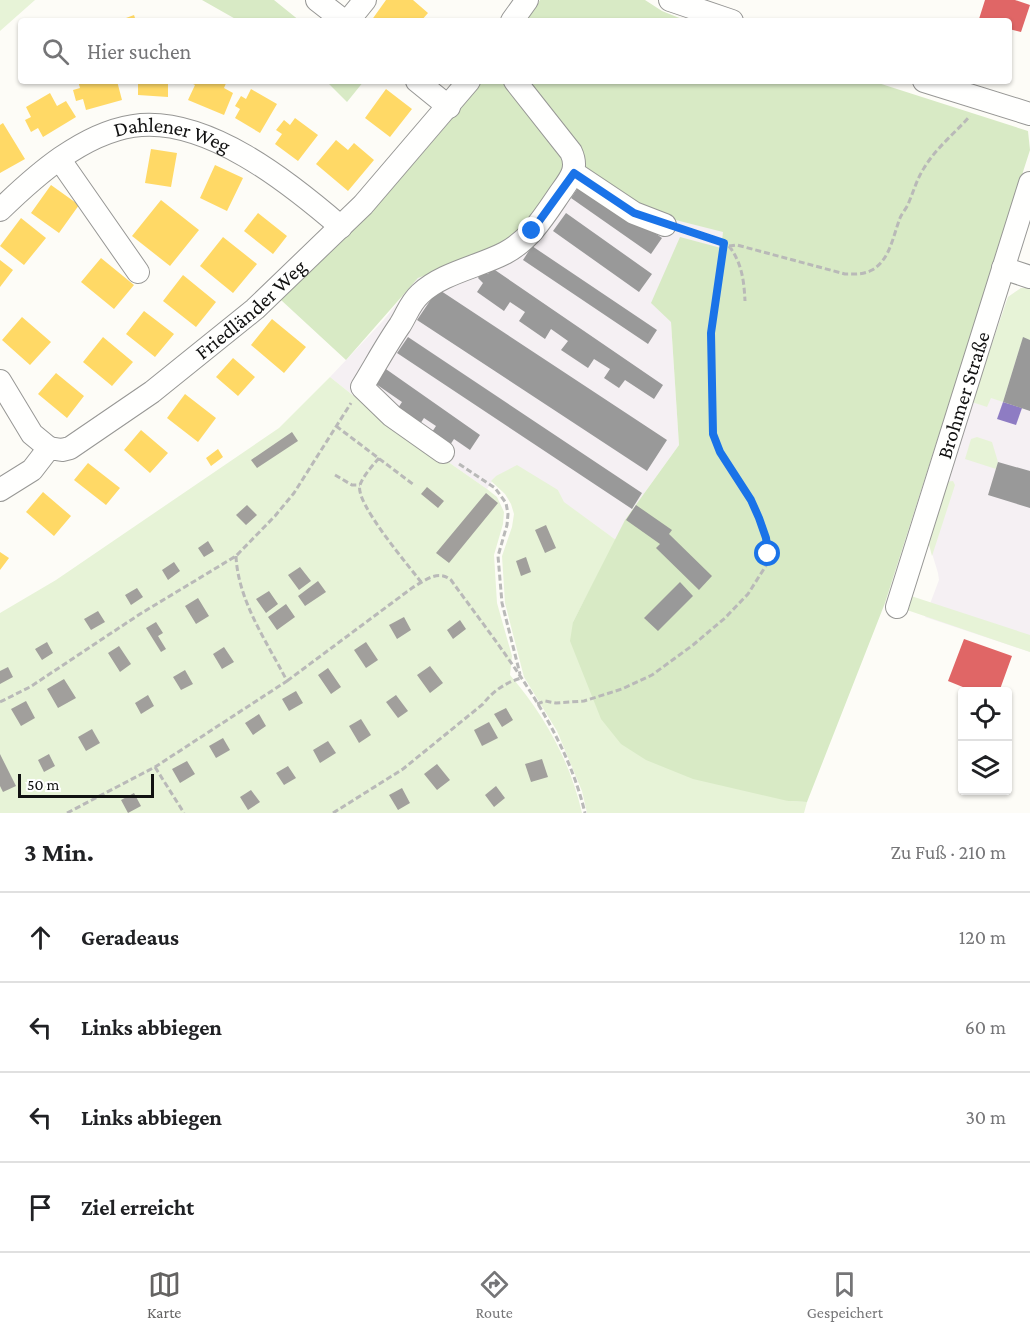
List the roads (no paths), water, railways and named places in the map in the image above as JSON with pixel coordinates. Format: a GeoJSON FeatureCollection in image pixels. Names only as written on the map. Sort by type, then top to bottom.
{"type":"FeatureCollection","features":[{"type":"Feature","properties":{"kind":"street"},"geometry":{"type":"LineString","coordinates":[[317,0],[342,18]]}},
{"type":"Feature","properties":{"kind":"street"},"geometry":{"type":"LineString","coordinates":[[349,18],[365,0]]}},
{"type":"Feature","properties":{"kind":"street"},"geometry":{"type":"LineString","coordinates":[[514,18],[527,0]]}},
{"type":"Feature","properties":{"kind":"street"},"geometry":{"type":"LineString","coordinates":[[670,0],[723,18]]}},
{"type":"Feature","properties":{"kind":"street"},"geometry":{"type":"LineString","coordinates":[[421,84],[448,107]]}},
{"type":"Feature","properties":{"kind":"street","name":"Friedländer Weg"},"geometry":{"type":"LineString","coordinates":[[49,448],[62,450],[70,448],[152,392],[255,309],[341,227],[467,84]]}},
{"type":"Feature","properties":{"kind":"street"},"geometry":{"type":"LineString","coordinates":[[443,452],[392,416],[362,387],[408,307],[420,294],[434,283],[506,253],[524,240],[574,173],[574,158],[571,152],[517,84]]}},
{"type":"Feature","properties":{"kind":"street"},"geometry":{"type":"LineString","coordinates":[[934,84],[1030,114]]}},
{"type":"Feature","properties":{"kind":"street","name":"Dahlener Weg"},"geometry":{"type":"LineString","coordinates":[[0,210],[26,185],[86,144],[111,132],[134,126],[159,126],[182,129],[228,146],[289,184],[341,227]]}},
{"type":"Feature","properties":{"kind":"street"},"geometry":{"type":"LineString","coordinates":[[60,160],[138,272]]}},
{"type":"Feature","properties":{"kind":"street"},"geometry":{"type":"LineString","coordinates":[[574,173],[634,213],[665,225]]}},
{"type":"Feature","properties":{"kind":"street","name":"Brohmer Straße"},"geometry":{"type":"LineString","coordinates":[[897,607],[1030,183]]}},
{"type":"Feature","properties":{"kind":"street"},"geometry":{"type":"LineString","coordinates":[[1002,268],[1030,276]]}},
{"type":"Feature","properties":{"kind":"street"},"geometry":{"type":"LineString","coordinates":[[0,381],[32,434],[49,448],[32,470],[0,490]]}}]}
